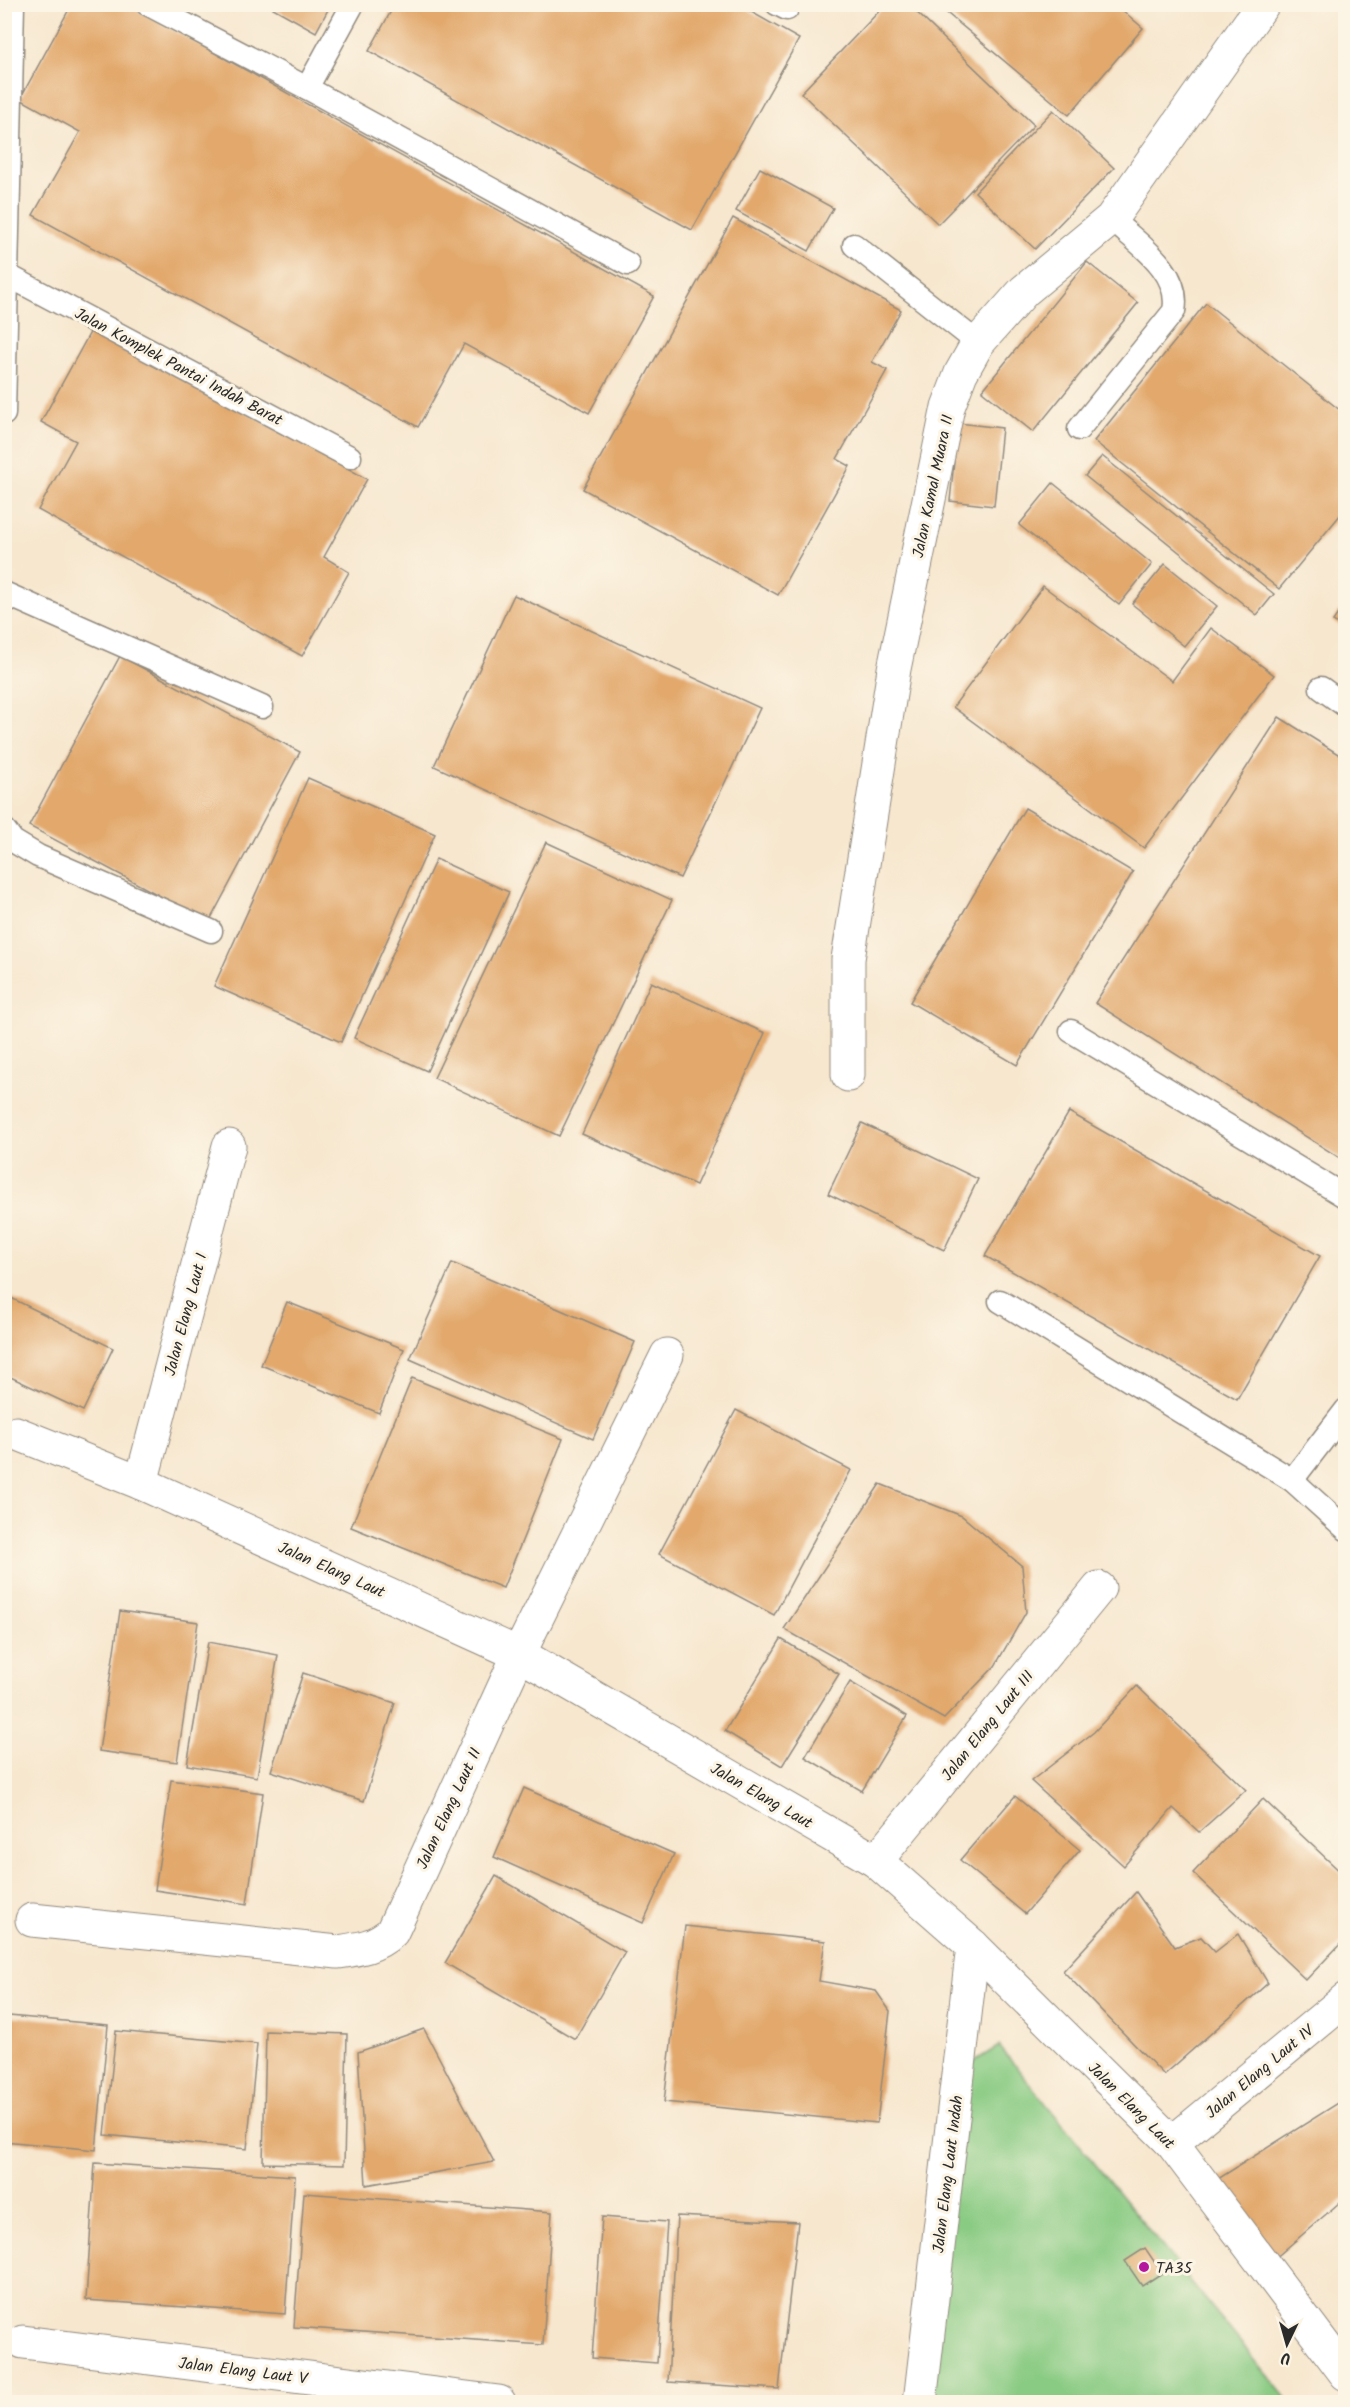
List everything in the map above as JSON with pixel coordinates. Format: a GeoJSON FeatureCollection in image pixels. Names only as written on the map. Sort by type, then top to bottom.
{"type":"FeatureCollection","features":[{"type":"Feature","properties":{"kind":"street","name":"Jalan Kamal Muara II"},"geometry":{"type":"LineString","coordinates":[[848,1075],[848,959],[894,669],[948,407],[961,373],[978,343],[1024,291],[1111,219],[1263,4]]}},
{"type":"Feature","properties":{"kind":"street","name":"Jalan Elang Laut I"},"geometry":{"type":"LineString","coordinates":[[141,1483],[229,1146]]}},
{"type":"Feature","properties":{"kind":"street","name":"Jalan Elang Laut II"},"geometry":{"type":"LineString","coordinates":[[32,1920],[338,1953],[367,1948],[381,1942],[392,1932],[519,1654],[667,1355]]}},
{"type":"Feature","properties":{"kind":"street","name":"Jalan Elang Laut"},"geometry":{"type":"LineString","coordinates":[[16,1433],[141,1483],[519,1654],[876,1861],[973,1946],[1172,2144],[1346,2374]]}},
{"type":"Feature","properties":{"kind":"street","name":"Jalan Elang Laut III"},"geometry":{"type":"LineString","coordinates":[[876,1861],[1099,1588]]}},
{"type":"Feature","properties":{"kind":"street","name":"Jalan Elang Laut Indah"},"geometry":{"type":"LineString","coordinates":[[921,2403],[973,1946]]}},
{"type":"Feature","properties":{"kind":"street","name":"Jalan Elang Laut IV"},"geometry":{"type":"LineString","coordinates":[[1172,2144],[1346,1999]]}},
{"type":"Feature","properties":{"kind":"street","name":"Jalan Elang Laut V"},"geometry":{"type":"LineString","coordinates":[[23,2342],[499,2403]]}},
{"type":"Feature","properties":{"kind":"lane"},"geometry":{"type":"LineString","coordinates":[[4,414],[13,4]]}},
{"type":"Feature","properties":{"kind":"lane"},"geometry":{"type":"LineString","coordinates":[[147,4],[307,88],[628,264]]}},
{"type":"Feature","properties":{"kind":"lane"},"geometry":{"type":"LineString","coordinates":[[307,88],[353,4]]}},
{"type":"Feature","properties":{"kind":"lane"},"geometry":{"type":"LineString","coordinates":[[1080,429],[1174,311],[1177,299],[1175,288],[1162,267],[1111,219]]}},
{"type":"Feature","properties":{"kind":"lane"},"geometry":{"type":"LineString","coordinates":[[854,245],[978,343]]}},
{"type":"Feature","properties":{"kind":"lane","name":"Jalan Komplek Pantai Indah Barat"},"geometry":{"type":"LineString","coordinates":[[7,275],[350,457]]}},
{"type":"Feature","properties":{"kind":"lane"},"geometry":{"type":"LineString","coordinates":[[4,593],[262,707]]}},
{"type":"Feature","properties":{"kind":"lane"},"geometry":{"type":"LineString","coordinates":[[1321,688],[1346,706]]}},
{"type":"Feature","properties":{"kind":"lane"},"geometry":{"type":"LineString","coordinates":[[4,829],[13,841],[38,856],[211,932]]}},
{"type":"Feature","properties":{"kind":"lane"},"geometry":{"type":"LineString","coordinates":[[1071,1031],[1346,1197]]}},
{"type":"Feature","properties":{"kind":"lane"},"geometry":{"type":"LineString","coordinates":[[1000,1301],[1292,1479],[1346,1529]]}},
{"type":"Feature","properties":{"kind":"lane"},"geometry":{"type":"LineString","coordinates":[[1292,1479],[1346,1410]]}},
{"type":"Feature","properties":{"kind":"green space"},"geometry":{"type":"Polygon","coordinates":[[[999,2046],[1289,2402],[928,2402],[965,2067],[999,2046]]]}},
{"type":"Feature","properties":{"kind":"building"},"geometry":{"type":"Polygon","coordinates":[[[72,4],[126,4],[654,296],[589,413],[464,344],[418,427],[33,215],[80,132],[20,99],[72,4]]]}},
{"type":"Feature","properties":{"kind":"building"},"geometry":{"type":"Polygon","coordinates":[[[266,4],[331,4],[316,32],[266,4]]]}},
{"type":"Feature","properties":{"kind":"building"},"geometry":{"type":"Polygon","coordinates":[[[395,4],[737,4],[799,39],[692,230],[369,51],[395,4]]]}},
{"type":"Feature","properties":{"kind":"building"},"geometry":{"type":"Polygon","coordinates":[[[886,4],[908,4],[1034,125],[938,224],[801,93],[886,4]]]}},
{"type":"Feature","properties":{"kind":"building"},"geometry":{"type":"Polygon","coordinates":[[[936,4],[1115,4],[1143,28],[1069,115],[936,4]]]}},
{"type":"Feature","properties":{"kind":"building"},"geometry":{"type":"Polygon","coordinates":[[[1053,110],[1114,168],[1035,249],[975,192],[1053,110]]]}},
{"type":"Feature","properties":{"kind":"building"},"geometry":{"type":"Polygon","coordinates":[[[760,168],[833,208],[809,251],[736,211],[760,168]]]}},
{"type":"Feature","properties":{"kind":"building"},"geometry":{"type":"Polygon","coordinates":[[[733,218],[901,310],[872,362],[887,370],[837,459],[850,466],[778,595],[583,489],[733,218]]]}},
{"type":"Feature","properties":{"kind":"building"},"geometry":{"type":"Polygon","coordinates":[[[1087,262],[1138,303],[1033,432],[982,391],[1087,262]]]}},
{"type":"Feature","properties":{"kind":"building"},"geometry":{"type":"Polygon","coordinates":[[[1206,303],[1346,415],[1346,508],[1279,589],[1094,441],[1206,303]]]}},
{"type":"Feature","properties":{"kind":"building"},"geometry":{"type":"Polygon","coordinates":[[[93,327],[367,479],[324,557],[349,572],[302,656],[38,510],[76,441],[41,422],[93,327]]]}},
{"type":"Feature","properties":{"kind":"building"},"geometry":{"type":"Polygon","coordinates":[[[958,423],[1002,428],[994,506],[950,501],[958,423]]]}},
{"type":"Feature","properties":{"kind":"building"},"geometry":{"type":"Polygon","coordinates":[[[1102,456],[1274,594],[1257,615],[1085,476],[1102,456]]]}},
{"type":"Feature","properties":{"kind":"building"},"geometry":{"type":"Polygon","coordinates":[[[1053,483],[1152,564],[1119,605],[1019,525],[1053,483]]]}},
{"type":"Feature","properties":{"kind":"building"},"geometry":{"type":"Polygon","coordinates":[[[1165,564],[1217,606],[1184,646],[1132,604],[1165,564]]]}},
{"type":"Feature","properties":{"kind":"building"},"geometry":{"type":"Polygon","coordinates":[[[1043,586],[1172,681],[1211,628],[1274,675],[1144,848],[953,707],[1043,586]]]}},
{"type":"Feature","properties":{"kind":"building"},"geometry":{"type":"Polygon","coordinates":[[[514,595],[760,708],[680,878],[434,766],[514,595]]]}},
{"type":"Feature","properties":{"kind":"building"},"geometry":{"type":"Polygon","coordinates":[[[1346,602],[1346,629],[1333,621],[1346,602]]]}},
{"type":"Feature","properties":{"kind":"building"},"geometry":{"type":"Polygon","coordinates":[[[120,656],[300,752],[209,922],[29,826],[120,656]]]}},
{"type":"Feature","properties":{"kind":"building"},"geometry":{"type":"Polygon","coordinates":[[[1279,717],[1346,759],[1346,1162],[1095,1003],[1279,717]]]}},
{"type":"Feature","properties":{"kind":"building"},"geometry":{"type":"Polygon","coordinates":[[[308,778],[435,834],[341,1042],[214,986],[308,778]]]}},
{"type":"Feature","properties":{"kind":"building"},"geometry":{"type":"Polygon","coordinates":[[[1025,808],[1133,872],[1017,1065],[910,1002],[1025,808]]]}},
{"type":"Feature","properties":{"kind":"building"},"geometry":{"type":"Polygon","coordinates":[[[546,842],[672,900],[559,1136],[434,1078],[546,842]]]}},
{"type":"Feature","properties":{"kind":"building"},"geometry":{"type":"Polygon","coordinates":[[[436,859],[509,892],[427,1071],[354,1038],[436,859]]]}},
{"type":"Feature","properties":{"kind":"building"},"geometry":{"type":"Polygon","coordinates":[[[651,982],[765,1033],[696,1185],[582,1134],[651,982]]]}},
{"type":"Feature","properties":{"kind":"building"},"geometry":{"type":"Polygon","coordinates":[[[1069,1112],[1320,1256],[1237,1399],[985,1256],[1069,1112]]]}},
{"type":"Feature","properties":{"kind":"building"},"geometry":{"type":"Polygon","coordinates":[[[862,1123],[978,1179],[944,1250],[828,1194],[862,1123]]]}},
{"type":"Feature","properties":{"kind":"building"},"geometry":{"type":"Polygon","coordinates":[[[452,1263],[635,1342],[593,1439],[410,1359],[452,1263]]]}},
{"type":"Feature","properties":{"kind":"building"},"geometry":{"type":"Polygon","coordinates":[[[7,1296],[113,1348],[83,1411],[4,1374],[4,1302],[7,1296]]]}},
{"type":"Feature","properties":{"kind":"building"},"geometry":{"type":"Polygon","coordinates":[[[287,1302],[404,1349],[379,1413],[261,1365],[287,1302]]]}},
{"type":"Feature","properties":{"kind":"building"},"geometry":{"type":"Polygon","coordinates":[[[412,1378],[563,1439],[503,1588],[351,1527],[412,1378]]]}},
{"type":"Feature","properties":{"kind":"building"},"geometry":{"type":"Polygon","coordinates":[[[736,1410],[851,1470],[774,1615],[659,1554],[736,1410]]]}},
{"type":"Feature","properties":{"kind":"building"},"geometry":{"type":"Polygon","coordinates":[[[880,1484],[962,1516],[1022,1566],[1026,1612],[995,1666],[944,1719],[784,1629],[880,1484]]]}},
{"type":"Feature","properties":{"kind":"building"},"geometry":{"type":"Polygon","coordinates":[[[120,1611],[198,1622],[177,1762],[99,1751],[120,1611]]]}},
{"type":"Feature","properties":{"kind":"building"},"geometry":{"type":"Polygon","coordinates":[[[781,1639],[839,1674],[782,1766],[725,1731],[781,1639]]]}},
{"type":"Feature","properties":{"kind":"building"},"geometry":{"type":"Polygon","coordinates":[[[208,1642],[278,1655],[257,1777],[187,1765],[208,1642]]]}},
{"type":"Feature","properties":{"kind":"building"},"geometry":{"type":"Polygon","coordinates":[[[303,1673],[395,1703],[364,1801],[271,1771],[303,1673]]]}},
{"type":"Feature","properties":{"kind":"building"},"geometry":{"type":"Polygon","coordinates":[[[850,1682],[907,1716],[862,1791],[805,1757],[850,1682]]]}},
{"type":"Feature","properties":{"kind":"building"},"geometry":{"type":"Polygon","coordinates":[[[1137,1686],[1246,1790],[1199,1832],[1173,1808],[1124,1866],[1031,1781],[1094,1732],[1137,1686]]]}},
{"type":"Feature","properties":{"kind":"building"},"geometry":{"type":"Polygon","coordinates":[[[171,1780],[263,1793],[247,1904],[155,1890],[171,1780]]]}},
{"type":"Feature","properties":{"kind":"building"},"geometry":{"type":"Polygon","coordinates":[[[524,1788],[674,1854],[643,1923],[494,1857],[524,1788]]]}},
{"type":"Feature","properties":{"kind":"building"},"geometry":{"type":"Polygon","coordinates":[[[1015,1796],[1080,1850],[1025,1914],[960,1860],[1015,1796]]]}},
{"type":"Feature","properties":{"kind":"building"},"geometry":{"type":"Polygon","coordinates":[[[1263,1799],[1346,1877],[1346,1938],[1306,1980],[1193,1873],[1263,1799]]]}},
{"type":"Feature","properties":{"kind":"building"},"geometry":{"type":"Polygon","coordinates":[[[496,1876],[625,1952],[575,2039],[445,1963],[496,1876]]]}},
{"type":"Feature","properties":{"kind":"building"},"geometry":{"type":"Polygon","coordinates":[[[1136,1892],[1175,1947],[1201,1937],[1215,1952],[1238,1934],[1268,1983],[1164,2075],[1063,1971],[1136,1892]]]}},
{"type":"Feature","properties":{"kind":"building"},"geometry":{"type":"Polygon","coordinates":[[[685,1926],[825,1941],[819,1981],[876,1991],[890,2011],[877,2123],[664,2102],[685,1926]]]}},
{"type":"Feature","properties":{"kind":"building"},"geometry":{"type":"Polygon","coordinates":[[[9,2016],[108,2025],[96,2150],[4,2141],[4,2064],[9,2016]]]}},
{"type":"Feature","properties":{"kind":"building"},"geometry":{"type":"Polygon","coordinates":[[[424,2029],[494,2162],[366,2185],[358,2052],[424,2029]]]}},
{"type":"Feature","properties":{"kind":"building"},"geometry":{"type":"Polygon","coordinates":[[[116,2031],[257,2044],[247,2149],[105,2135],[116,2031]]]}},
{"type":"Feature","properties":{"kind":"building"},"geometry":{"type":"Polygon","coordinates":[[[266,2031],[347,2034],[344,2165],[263,2163],[266,2031]]]}},
{"type":"Feature","properties":{"kind":"building"},"geometry":{"type":"Polygon","coordinates":[[[1346,2098],[1346,2197],[1273,2260],[1210,2184],[1346,2098]]]}},
{"type":"Feature","properties":{"kind":"building"},"geometry":{"type":"Polygon","coordinates":[[[95,2163],[295,2176],[285,2314],[86,2300],[95,2163]]]}},
{"type":"Feature","properties":{"kind":"building"},"geometry":{"type":"Polygon","coordinates":[[[304,2193],[552,2212],[543,2345],[294,2327],[304,2193]]]}},
{"type":"Feature","properties":{"kind":"building"},"geometry":{"type":"Polygon","coordinates":[[[677,2216],[798,2222],[779,2389],[668,2382],[677,2216]]]}},
{"type":"Feature","properties":{"kind":"building"},"geometry":{"type":"Polygon","coordinates":[[[602,2217],[667,2222],[657,2363],[592,2358],[602,2217]]]}},
{"type":"Feature","properties":{"kind":"building","name":"TA35"},"geometry":{"type":"Polygon","coordinates":[[[1145,2248],[1162,2273],[1142,2286],[1125,2261],[1145,2248]]]}},
{"type":"Feature","properties":{"kind":"place","name":"TA35"},"geometry":{"type":"Point","coordinates":[1144,2267]}}]}
